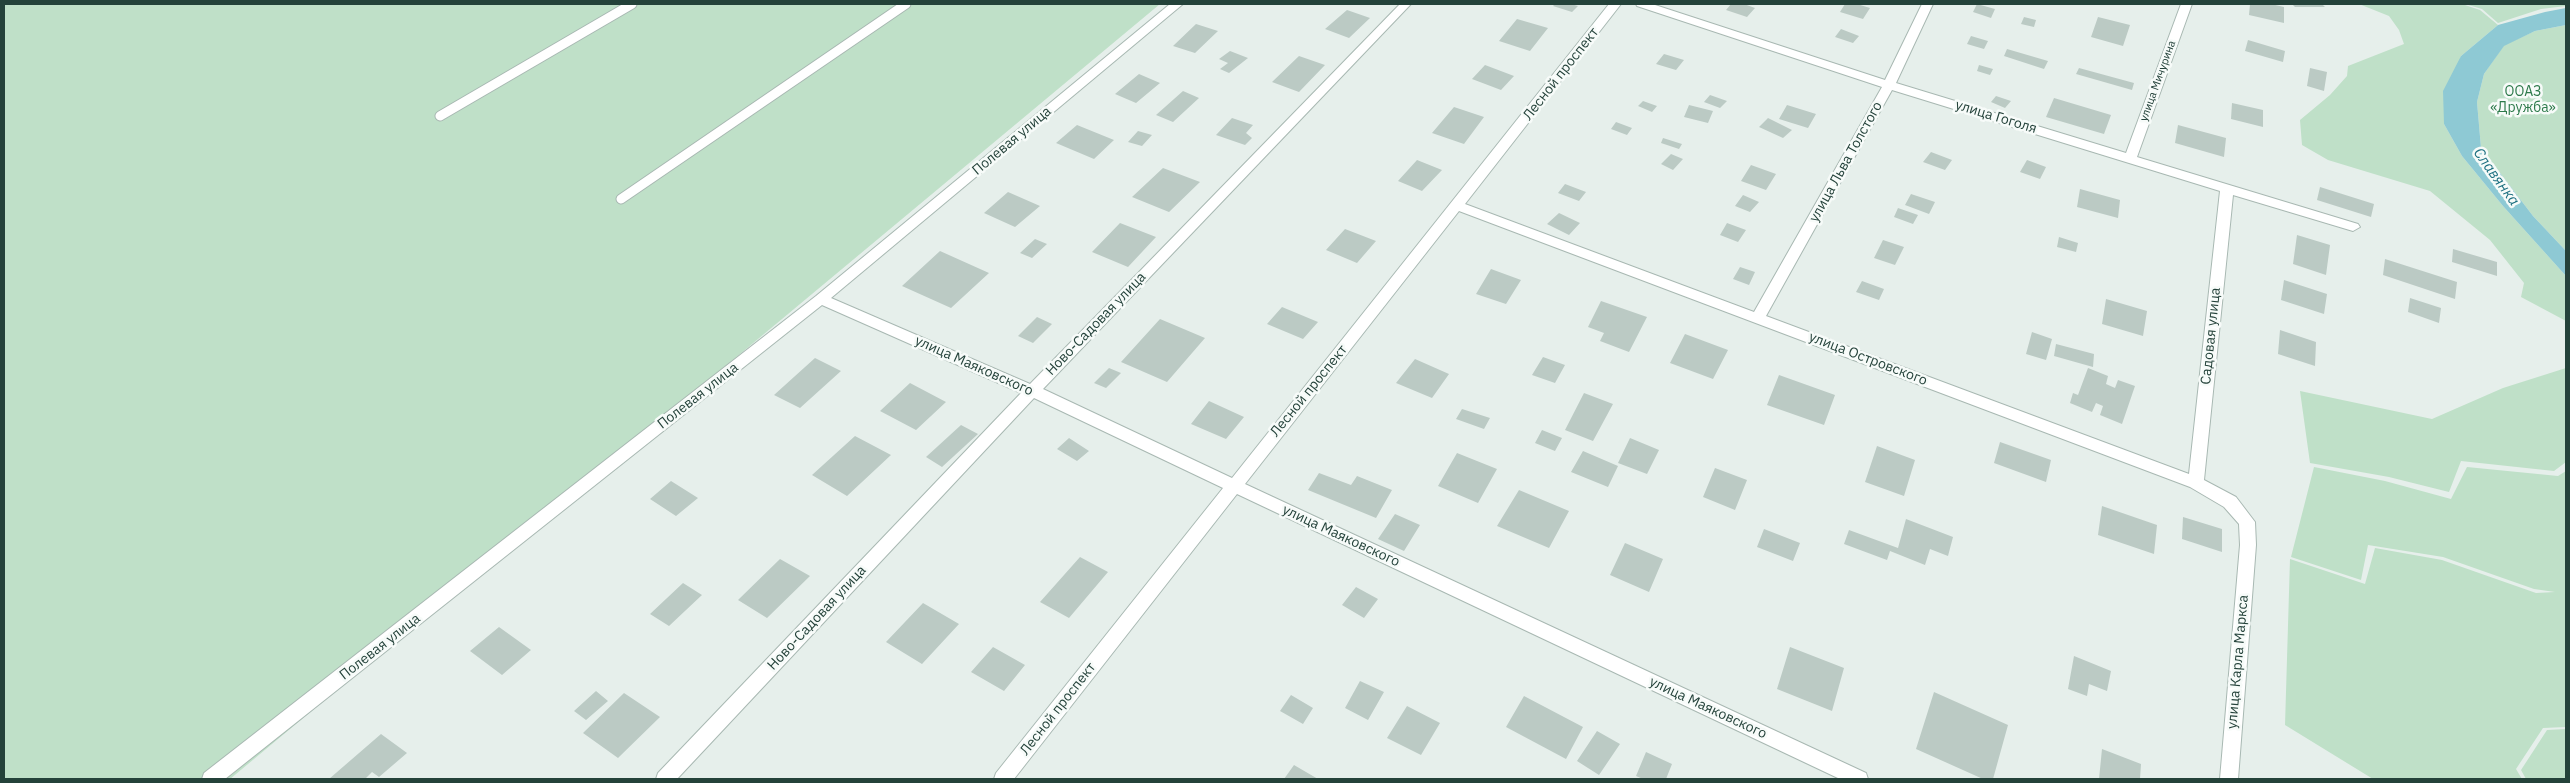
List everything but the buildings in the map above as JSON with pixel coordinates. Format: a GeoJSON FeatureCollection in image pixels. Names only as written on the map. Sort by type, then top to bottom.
{"type":"FeatureCollection","features":[{"type":"Feature","properties":{"kind":"street","name":"Полевая улица"},"geometry":{"type":"LineString","coordinates":[[211,779],[821,299],[1177,4]]}},
{"type":"Feature","properties":{"kind":"street","name":"Ново-Садовая улица"},"geometry":{"type":"LineString","coordinates":[[665,779],[1032,391],[1406,4]]}},
{"type":"Feature","properties":{"kind":"street","name":"Лесной проспект"},"geometry":{"type":"LineString","coordinates":[[1004,779],[1233,485],[1458,206],[1615,4]]}},
{"type":"Feature","properties":{"kind":"street","name":"улица Гоголя"},"geometry":{"type":"LineString","coordinates":[[1641,4],[1889,84],[2353,227]]}},
{"type":"Feature","properties":{"kind":"street","name":"улица Льва Толстого"},"geometry":{"type":"LineString","coordinates":[[1758,317],[1889,84],[1928,4]]}},
{"type":"Feature","properties":{"kind":"street","name":"улица Мичурина"},"geometry":{"type":"LineString","coordinates":[[2130,159],[2186,4]]}},
{"type":"Feature","properties":{"kind":"street","name":"Садовая улица"},"geometry":{"type":"LineString","coordinates":[[2196,483],[2227,189]]}},
{"type":"Feature","properties":{"kind":"street","name":"улица Островского"},"geometry":{"type":"LineString","coordinates":[[1458,206],[2196,483],[2230,502],[2246,522],[2248,545]]}},
{"type":"Feature","properties":{"kind":"street","name":"улица Маяковского"},"geometry":{"type":"LineString","coordinates":[[821,299],[1032,391],[1859,779]]}},
{"type":"Feature","properties":{"kind":"street","name":"улица Карла Маркса"},"geometry":{"type":"LineString","coordinates":[[2229,779],[2248,545]]}},
{"type":"Feature","properties":{"kind":"lane"},"geometry":{"type":"LineString","coordinates":[[440,116],[632,4]]}},
{"type":"Feature","properties":{"kind":"lane"},"geometry":{"type":"LineString","coordinates":[[621,199],[906,4]]}},
{"type":"Feature","properties":{"kind":"green space"},"geometry":{"type":"Polygon","coordinates":[[[4,4],[1160,4],[230,779],[4,779],[4,4]]]}},
{"type":"Feature","properties":{"kind":"green space"},"geometry":{"type":"Polygon","coordinates":[[[2359,4],[2462,4],[2480,10],[2498,25],[2461,56],[2444,124],[2462,156],[2503,206],[2566,276],[2566,321],[2521,297],[2524,283],[2490,240],[2430,191],[2328,160],[2302,145],[2300,120],[2330,95],[2347,76],[2348,66],[2404,44],[2399,30],[2389,16],[2359,4]]]}},
{"type":"Feature","properties":{"kind":"green space"},"geometry":{"type":"Polygon","coordinates":[[[2465,4],[2566,4],[2566,6],[2541,9],[2498,23],[2482,9],[2465,4]]]}},
{"type":"Feature","properties":{"kind":"green space","name":"ООАЗ «Дружба»"},"geometry":{"type":"Polygon","coordinates":[[[2566,25],[2566,251],[2533,216],[2481,148],[2477,102],[2484,74],[2504,45],[2535,31],[2566,25]]]}},
{"type":"Feature","properties":{"kind":"green space"},"geometry":{"type":"Polygon","coordinates":[[[2566,368],[2566,462],[2554,471],[2461,461],[2449,492],[2389,477],[2310,463],[2300,391],[2432,419],[2503,388],[2566,368]]]}},
{"type":"Feature","properties":{"kind":"green space"},"geometry":{"type":"Polygon","coordinates":[[[2314,467],[2385,481],[2451,499],[2467,467],[2558,476],[2566,471],[2566,727],[2543,728],[2516,769],[2522,779],[2373,779],[2285,725],[2290,559],[2365,584],[2375,548],[2442,560],[2536,593],[2555,592],[2534,589],[2443,557],[2368,545],[2361,580],[2291,557],[2314,467]]]}},
{"type":"Feature","properties":{"kind":"green space"},"geometry":{"type":"Polygon","coordinates":[[[2566,729],[2566,779],[2526,779],[2521,770],[2547,730],[2566,729]]]}},
{"type":"Feature","properties":{"kind":"water","name":"Славянка"},"geometry":{"type":"Polygon","coordinates":[[[2566,8],[2566,25],[2535,31],[2504,46],[2484,74],[2477,102],[2481,148],[2533,216],[2566,251],[2566,276],[2503,206],[2462,156],[2444,124],[2443,91],[2461,56],[2498,25],[2566,8]]]}}]}
